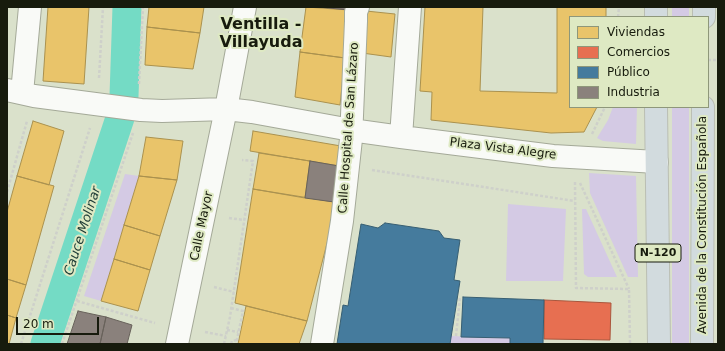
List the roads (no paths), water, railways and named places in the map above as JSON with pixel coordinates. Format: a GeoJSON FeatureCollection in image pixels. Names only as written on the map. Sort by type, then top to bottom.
{"type":"FeatureCollection","features":[{"type":"Feature","properties":{"kind":"highway","name":"N-120"},"geometry":{"type":"LineString","coordinates":[[656,108],[659,344]]}},
{"type":"Feature","properties":{"kind":"highway","name":"Avenida de la Constitución Española"},"geometry":{"type":"LineString","coordinates":[[702,344],[703,108]]}},
{"type":"Feature","properties":{"kind":"street"},"geometry":{"type":"LineString","coordinates":[[30,7],[16,94],[138,110],[226,109],[252,112],[351,130]]}},
{"type":"Feature","properties":{"kind":"street","name":"Calle Mayor"},"geometry":{"type":"LineString","coordinates":[[177,344],[226,109],[245,7]]}},
{"type":"Feature","properties":{"kind":"street","name":"Calle Hospital de San Lázaro"},"geometry":{"type":"LineString","coordinates":[[322,344],[342,221],[351,130],[356,12],[358,7]]}},
{"type":"Feature","properties":{"kind":"street"},"geometry":{"type":"LineString","coordinates":[[402,137],[410,7]]}},
{"type":"Feature","properties":{"kind":"street","name":"Plaza Vista Alegre"},"geometry":{"type":"LineString","coordinates":[[351,130],[553,156],[656,162]]}},
{"type":"Feature","properties":{"kind":"waterway","name":"Cauce Molinar"},"geometry":{"type":"LineString","coordinates":[[124,96],[127,7]]}},
{"type":"Feature","properties":{"kind":"waterway","name":"Cauce Molinar"},"geometry":{"type":"LineString","coordinates":[[45,344],[120,118]]}},
{"type":"Feature","properties":{"kind":"district","name":"Ventilla - Villayuda"},"geometry":{"type":"Point","coordinates":[261,34]}}]}
